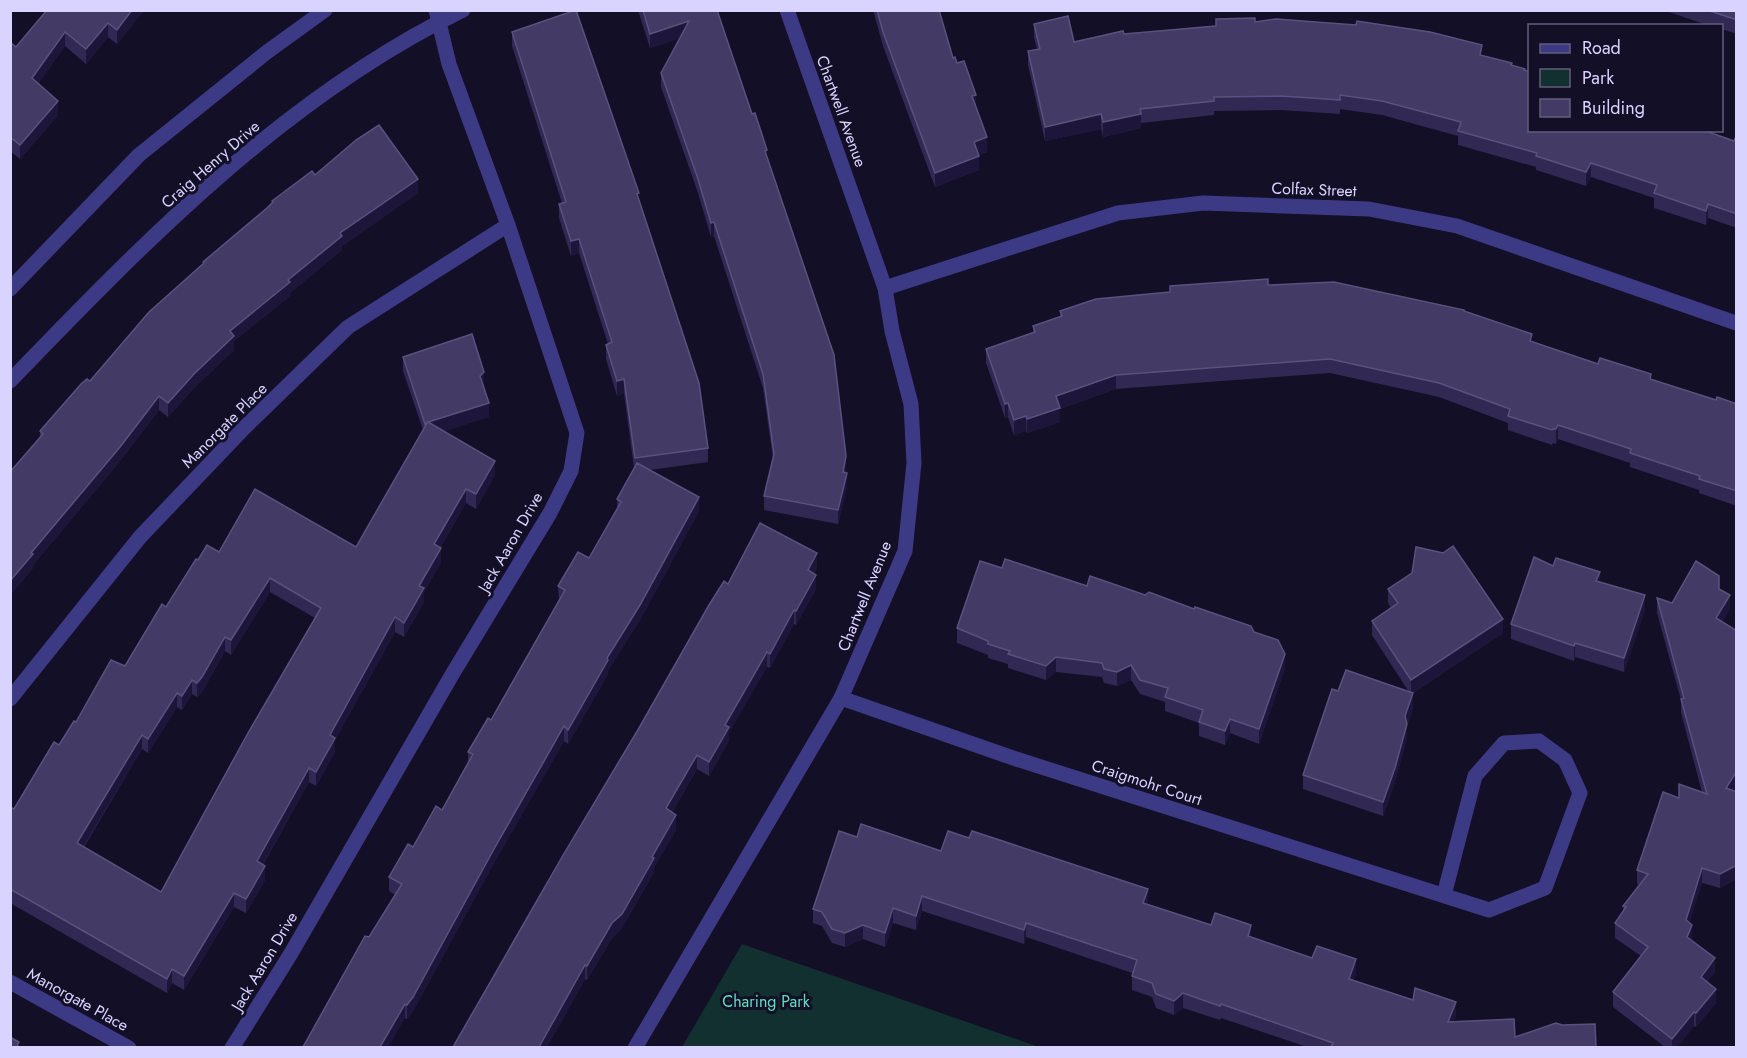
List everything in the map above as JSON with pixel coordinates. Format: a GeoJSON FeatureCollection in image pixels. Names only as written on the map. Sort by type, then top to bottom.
{"type":"FeatureCollection","features":[{"type":"Feature","properties":{"kind":"street"},"geometry":{"type":"LineString","coordinates":[[10,289],[139,155],[267,52],[325,10]]}},
{"type":"Feature","properties":{"kind":"street","name":"Craig Henry Drive"},"geometry":{"type":"LineString","coordinates":[[10,381],[106,281],[239,159],[358,69],[437,16],[463,10]]}},
{"type":"Feature","properties":{"kind":"street","name":"Chartwell Avenue"},"geometry":{"type":"LineString","coordinates":[[635,1047],[841,698],[905,551],[914,463],[911,404],[892,331],[885,288],[787,10]]}},
{"type":"Feature","properties":{"kind":"street","name":"Jack Aaron Drive"},"geometry":{"type":"LineString","coordinates":[[232,1047],[290,956],[453,674],[550,513],[570,471],[577,433],[508,225],[449,64],[437,16]]}},
{"type":"Feature","properties":{"kind":"street","name":"Colfax Street"},"geometry":{"type":"LineString","coordinates":[[885,288],[1118,213],[1203,202],[1369,209],[1457,226],[1737,323]]}},
{"type":"Feature","properties":{"kind":"street","name":"Manorgate Place"},"geometry":{"type":"LineString","coordinates":[[10,699],[140,537],[243,429],[348,327],[508,225]]}},
{"type":"Feature","properties":{"kind":"street","name":"Craigmohr Court"},"geometry":{"type":"LineString","coordinates":[[841,698],[1016,759],[1490,910],[1545,888],[1580,793],[1565,760],[1539,741],[1504,743],[1475,776],[1444,895]]}},
{"type":"Feature","properties":{"kind":"street","name":"Manorgate Place"},"geometry":{"type":"LineString","coordinates":[[10,982],[129,1047]]}},
{"type":"Feature","properties":{"kind":"green space","name":"Charing Park"},"geometry":{"type":"Polygon","coordinates":[[[742,944],[1039,1047],[682,1047],[742,944]]]}},
{"type":"Feature","properties":{"kind":"building"},"geometry":{"type":"Polygon","coordinates":[[[47,10],[132,10],[117,30],[108,23],[86,49],[65,32],[32,78],[58,101],[20,145],[10,137],[10,42],[16,47],[47,10]]]}},
{"type":"Feature","properties":{"kind":"building"},"geometry":{"type":"Polygon","coordinates":[[[576,10],[639,193],[637,194],[699,383],[708,448],[635,458],[624,379],[617,381],[606,345],[612,342],[579,239],[571,241],[559,204],[566,202],[512,32],[576,10]]]}},
{"type":"Feature","properties":{"kind":"building"},"geometry":{"type":"Polygon","coordinates":[[[643,10],[717,10],[752,114],[755,113],[767,150],[765,151],[834,355],[846,456],[843,472],[847,473],[838,510],[764,496],[774,454],[763,374],[714,222],[711,223],[661,73],[689,21],[650,34],[643,10]]]}},
{"type":"Feature","properties":{"kind":"building"},"geometry":{"type":"Polygon","coordinates":[[[877,10],[939,10],[953,58],[955,57],[957,63],[964,61],[976,95],[972,96],[987,137],[974,142],[979,156],[935,173],[877,10]]]}},
{"type":"Feature","properties":{"kind":"building"},"geometry":{"type":"Polygon","coordinates":[[[1707,10],[1737,10],[1737,20],[1707,10]]]}},
{"type":"Feature","properties":{"kind":"building"},"geometry":{"type":"Polygon","coordinates":[[[1068,16],[1074,42],[1123,31],[1124,34],[1216,26],[1216,19],[1255,18],[1255,22],[1276,19],[1356,25],[1357,21],[1430,32],[1482,45],[1480,55],[1512,63],[1511,65],[1528,71],[1528,132],[1709,132],[1734,141],[1737,136],[1737,214],[1708,204],[1706,211],[1654,193],[1657,185],[1591,163],[1586,172],[1536,156],[1537,153],[1458,131],[1461,122],[1382,101],[1340,95],[1340,100],[1281,96],[1214,97],[1214,101],[1140,109],[1141,114],[1103,122],[1101,114],[1045,127],[1028,51],[1040,49],[1034,24],[1068,16]]]}},
{"type":"Feature","properties":{"kind":"building"},"geometry":{"type":"Polygon","coordinates":[[[379,125],[418,179],[340,233],[342,236],[230,331],[234,336],[194,374],[168,403],[159,396],[10,581],[10,472],[43,434],[40,431],[81,384],[87,379],[90,381],[149,312],[203,262],[267,208],[272,201],[312,171],[315,175],[356,140],[379,125]]]}},
{"type":"Feature","properties":{"kind":"building"},"geometry":{"type":"Polygon","coordinates":[[[1268,279],[1268,285],[1334,282],[1464,310],[1532,334],[1530,341],[1598,364],[1600,358],[1651,374],[1650,379],[1716,400],[1717,397],[1737,404],[1737,491],[1630,453],[1631,449],[1558,425],[1552,430],[1508,416],[1510,409],[1439,383],[1330,359],[1116,375],[1056,396],[1060,408],[1027,419],[1026,416],[1014,420],[1008,403],[1005,404],[986,349],[1035,332],[1033,326],[1062,316],[1060,311],[1096,299],[1170,292],[1170,286],[1268,279]]]}},
{"type":"Feature","properties":{"kind":"building"},"geometry":{"type":"Polygon","coordinates":[[[472,334],[484,372],[480,376],[489,403],[428,422],[495,461],[476,494],[466,489],[434,544],[441,548],[419,586],[424,588],[404,623],[395,617],[330,735],[335,738],[316,772],[309,768],[257,861],[265,866],[246,899],[234,893],[184,976],[172,969],[167,979],[10,889],[10,807],[14,809],[54,742],[59,745],[74,721],[76,722],[111,660],[125,666],[162,604],[166,607],[207,545],[219,552],[255,489],[356,547],[427,423],[425,424],[403,357],[472,334]],[[270,578],[231,640],[225,637],[202,677],[197,683],[192,680],[182,696],[177,693],[148,739],[142,735],[77,843],[161,892],[248,733],[321,608],[270,578]]]}},
{"type":"Feature","properties":{"kind":"building"},"geometry":{"type":"Polygon","coordinates":[[[637,463],[699,497],[640,605],[607,658],[608,660],[568,730],[564,726],[413,997],[407,1005],[405,1004],[380,1047],[303,1047],[365,936],[369,937],[402,884],[389,877],[408,844],[413,847],[436,806],[442,810],[473,754],[468,752],[488,718],[491,720],[565,590],[558,586],[578,552],[589,558],[621,502],[617,499],[637,463]]]}},
{"type":"Feature","properties":{"kind":"building"},"geometry":{"type":"Polygon","coordinates":[[[760,523],[817,553],[808,570],[816,575],[770,654],[767,652],[725,725],[729,727],[709,762],[697,755],[666,808],[676,815],[622,914],[612,923],[587,966],[585,965],[539,1047],[453,1047],[709,605],[724,581],[728,584],[760,523]]]}},
{"type":"Feature","properties":{"kind":"building"},"geometry":{"type":"Polygon","coordinates":[[[1453,546],[1503,619],[1411,680],[1372,621],[1398,603],[1388,589],[1412,573],[1416,547],[1443,553],[1453,546]]]}},
{"type":"Feature","properties":{"kind":"building"},"geometry":{"type":"Polygon","coordinates":[[[1534,557],[1553,566],[1556,558],[1600,572],[1596,581],[1645,595],[1624,658],[1575,643],[1574,646],[1511,624],[1534,557]]]}},
{"type":"Feature","properties":{"kind":"building"},"geometry":{"type":"Polygon","coordinates":[[[1005,559],[1087,586],[1090,576],[1145,595],[1149,592],[1194,609],[1195,607],[1251,626],[1254,632],[1278,640],[1285,654],[1259,729],[1230,719],[1225,731],[1199,722],[1203,710],[1165,697],[1168,688],[1140,680],[1131,665],[1117,672],[1104,669],[1102,663],[1056,657],[1046,666],[1008,654],[1010,651],[988,644],[988,641],[957,628],[980,561],[1002,568],[1005,559]]]}},
{"type":"Feature","properties":{"kind":"building"},"geometry":{"type":"Polygon","coordinates":[[[1696,561],[1719,576],[1719,589],[1730,595],[1716,618],[1737,631],[1737,771],[1726,788],[1737,792],[1737,865],[1720,874],[1702,868],[1686,920],[1692,925],[1687,937],[1715,958],[1701,977],[1716,989],[1672,1039],[1613,992],[1648,947],[1615,923],[1626,907],[1623,906],[1648,874],[1637,870],[1663,792],[1679,798],[1679,784],[1707,794],[1657,598],[1672,603],[1696,561]]]}},
{"type":"Feature","properties":{"kind":"building"},"geometry":{"type":"Polygon","coordinates":[[[1346,670],[1413,693],[1405,716],[1407,724],[1395,768],[1383,802],[1303,775],[1332,689],[1338,691],[1346,670]]]}},
{"type":"Feature","properties":{"kind":"building"},"geometry":{"type":"Polygon","coordinates":[[[861,824],[941,851],[948,831],[969,838],[972,831],[1148,889],[1143,903],[1211,925],[1215,913],[1251,925],[1248,936],[1312,958],[1317,946],[1356,959],[1349,979],[1413,1000],[1415,988],[1456,1002],[1448,1022],[1514,1019],[1515,1037],[1556,1023],[1562,1025],[1595,1024],[1596,1047],[1331,1047],[1333,1043],[1221,1004],[1220,1006],[1183,993],[1174,1001],[1156,994],[1152,983],[1132,976],[1137,960],[1026,923],[1024,930],[922,896],[916,916],[893,908],[885,933],[863,925],[845,933],[832,929],[822,912],[813,909],[839,831],[857,837],[861,824]]]}},
{"type":"Feature","properties":{"kind":"building"},"geometry":{"type":"Polygon","coordinates":[[[10,1037],[19,1042],[17,1046],[20,1047],[10,1047],[10,1037]]]}}]}
